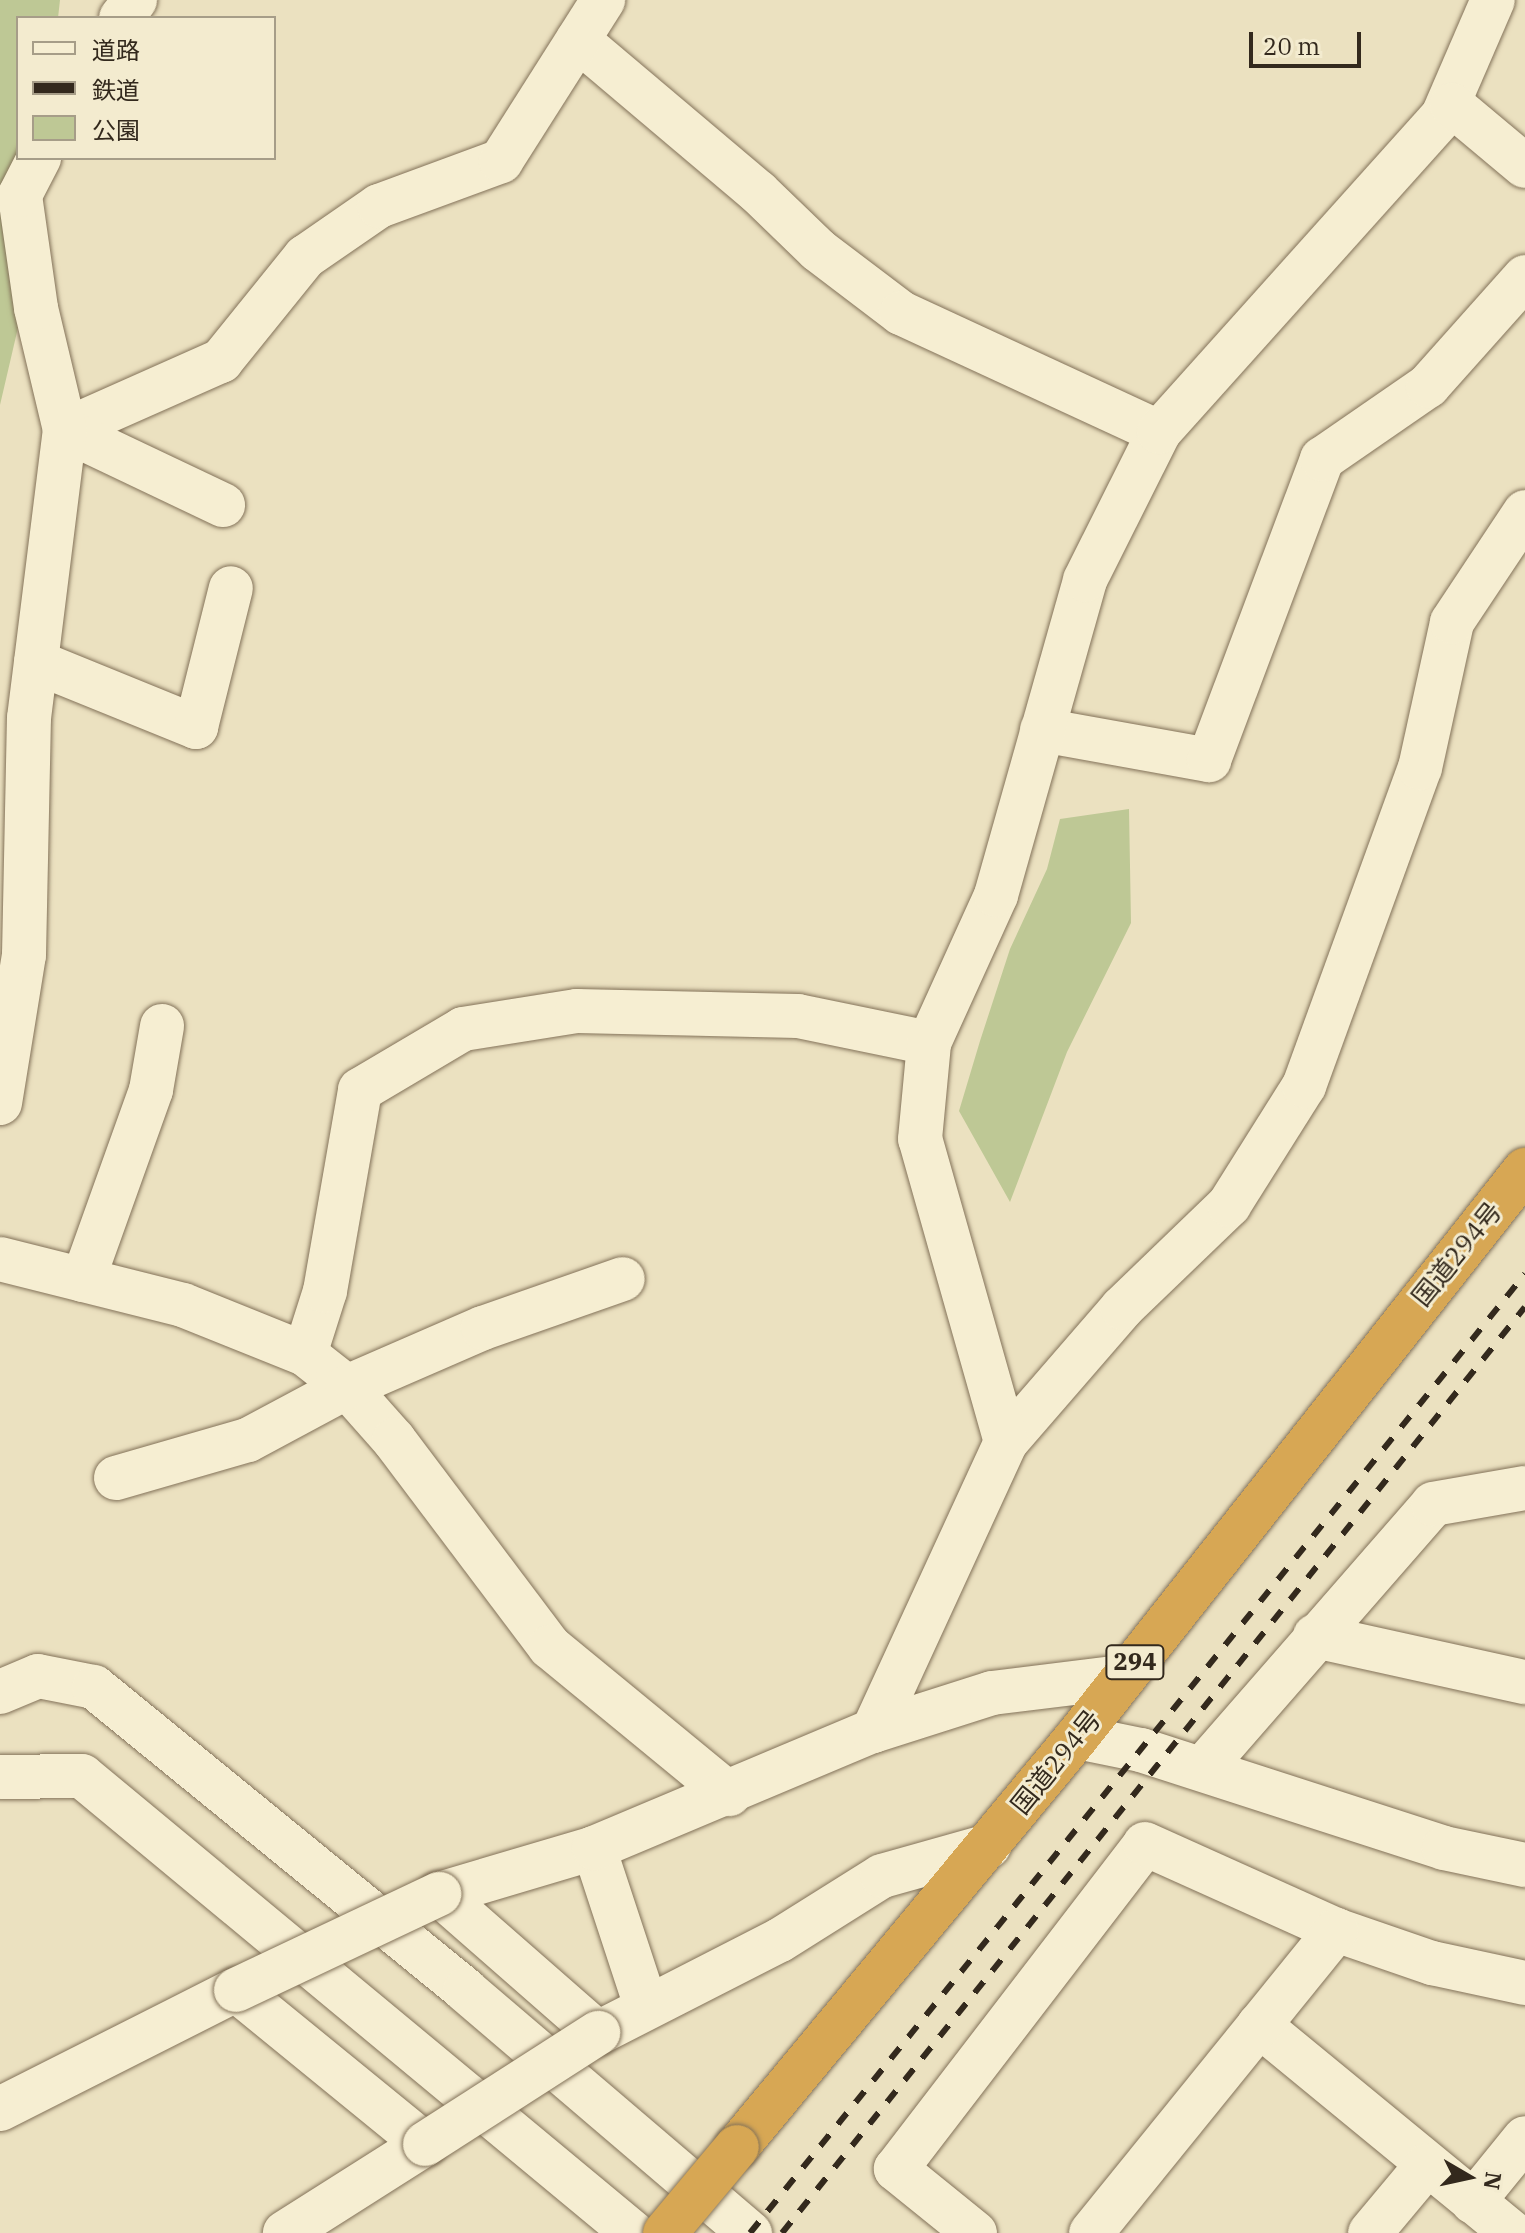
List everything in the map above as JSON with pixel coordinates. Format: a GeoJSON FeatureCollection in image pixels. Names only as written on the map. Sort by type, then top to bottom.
{"type":"FeatureCollection","features":[{"type":"Feature","properties":{"kind":"highway","name":"国道294号"},"geometry":{"type":"LineString","coordinates":[[665,2233],[989,1846],[1525,1170]]}},
{"type":"Feature","properties":{"kind":"street"},"geometry":{"type":"LineString","coordinates":[[123,16],[135,0]]}},
{"type":"Feature","properties":{"kind":"street"},"geometry":{"type":"LineString","coordinates":[[65,430],[221,361],[305,257],[379,206],[501,161],[603,0]]}},
{"type":"Feature","properties":{"kind":"street"},"geometry":{"type":"LineString","coordinates":[[1444,113],[1493,0]]}},
{"type":"Feature","properties":{"kind":"street"},"geometry":{"type":"LineString","coordinates":[[578,40],[758,192],[818,250],[901,313],[1159,432]]}},
{"type":"Feature","properties":{"kind":"street"},"geometry":{"type":"LineString","coordinates":[[1006,1442],[920,1139],[929,1043],[996,895],[1085,580],[1159,432],[1452,105],[1525,166]]}},
{"type":"Feature","properties":{"kind":"street"},"geometry":{"type":"LineString","coordinates":[[0,1103],[24,955],[29,718],[65,430],[36,308],[20,195],[38,160]]}},
{"type":"Feature","properties":{"kind":"street"},"geometry":{"type":"LineString","coordinates":[[1042,730],[1209,760],[1322,459],[1428,386],[1525,277]]}},
{"type":"Feature","properties":{"kind":"street"},"geometry":{"type":"LineString","coordinates":[[65,430],[223,505]]}},
{"type":"Feature","properties":{"kind":"street"},"geometry":{"type":"LineString","coordinates":[[873,1731],[1006,1442],[1122,1308],[1229,1205],[1304,1086],[1420,768],[1452,622],[1525,512]]}},
{"type":"Feature","properties":{"kind":"street"},"geometry":{"type":"LineString","coordinates":[[36,662],[196,727],[231,588]]}},
{"type":"Feature","properties":{"kind":"street"},"geometry":{"type":"LineString","coordinates":[[305,1354],[325,1291],[360,1090],[463,1029],[577,1011],[798,1016],[929,1043]]}},
{"type":"Feature","properties":{"kind":"street"},"geometry":{"type":"LineString","coordinates":[[83,1280],[151,1090],[162,1026]]}},
{"type":"Feature","properties":{"kind":"street"},"geometry":{"type":"LineString","coordinates":[[0,1259],[183,1305],[305,1354],[347,1387],[394,1440],[550,1647],[729,1794]]}},
{"type":"Feature","properties":{"kind":"street"},"geometry":{"type":"LineString","coordinates":[[116,1478],[248,1440],[347,1387],[483,1328],[623,1279]]}},
{"type":"Feature","properties":{"kind":"street"},"geometry":{"type":"LineString","coordinates":[[1203,1768],[1433,1504],[1525,1488]]}},
{"type":"Feature","properties":{"kind":"street"},"geometry":{"type":"LineString","coordinates":[[1315,1636],[1525,1682]]}},
{"type":"Feature","properties":{"kind":"street"},"geometry":{"type":"LineString","coordinates":[[0,1692],[38,1676],[94,1687],[465,1990],[750,2233]]}},
{"type":"Feature","properties":{"kind":"street"},"geometry":{"type":"LineString","coordinates":[[0,2109],[236,1990],[439,1894],[594,1848],[729,1794],[873,1731],[992,1693],[1123,1677]]}},
{"type":"Feature","properties":{"kind":"street"},"geometry":{"type":"LineString","coordinates":[[1077,1737],[1203,1768],[1444,1848],[1525,1865]]}},
{"type":"Feature","properties":{"kind":"street"},"geometry":{"type":"LineString","coordinates":[[0,1777],[82,1776],[633,2233]]}},
{"type":"Feature","properties":{"kind":"street"},"geometry":{"type":"LineString","coordinates":[[975,2233],[896,2169],[1145,1844],[1336,1930],[1432,1963],[1525,1983]]}},
{"type":"Feature","properties":{"kind":"street"},"geometry":{"type":"LineString","coordinates":[[285,2233],[598,2033],[780,1940],[882,1876],[989,1846]]}},
{"type":"Feature","properties":{"kind":"street"},"geometry":{"type":"LineString","coordinates":[[594,1848],[646,2006]]}},
{"type":"Feature","properties":{"kind":"street"},"geometry":{"type":"LineString","coordinates":[[439,1894],[598,2033]]}},
{"type":"Feature","properties":{"kind":"street"},"geometry":{"type":"LineString","coordinates":[[1091,2233],[1336,1930]]}},
{"type":"Feature","properties":{"kind":"street"},"geometry":{"type":"LineString","coordinates":[[236,1990],[425,2144]]}},
{"type":"Feature","properties":{"kind":"street"},"geometry":{"type":"LineString","coordinates":[[1259,2025],[1426,2166],[1512,2233]]}},
{"type":"Feature","properties":{"kind":"street"},"geometry":{"type":"LineString","coordinates":[[1473,2202],[1525,2138]]}},
{"type":"Feature","properties":{"kind":"street"},"geometry":{"type":"LineString","coordinates":[[1370,2233],[1426,2166]]}},
{"type":"Feature","properties":{"kind":"green space"},"geometry":{"type":"Polygon","coordinates":[[[0,0],[60,0],[58,16],[16,16],[16,160],[27,289],[0,405],[0,0]]]}},
{"type":"Feature","properties":{"kind":"green space"},"geometry":{"type":"Polygon","coordinates":[[[1129,809],[1131,923],[1067,1052],[1010,1202],[959,1111],[980,1041],[1010,949],[1047,869],[1060,819],[1129,809]]]}},
{"type":"Feature","properties":{"kind":"railway"},"geometry":{"type":"LineString","coordinates":[[750,2233],[1525,1274]]}},
{"type":"Feature","properties":{"kind":"railway"},"geometry":{"type":"LineString","coordinates":[[782,2233],[1525,1307]]}}]}
